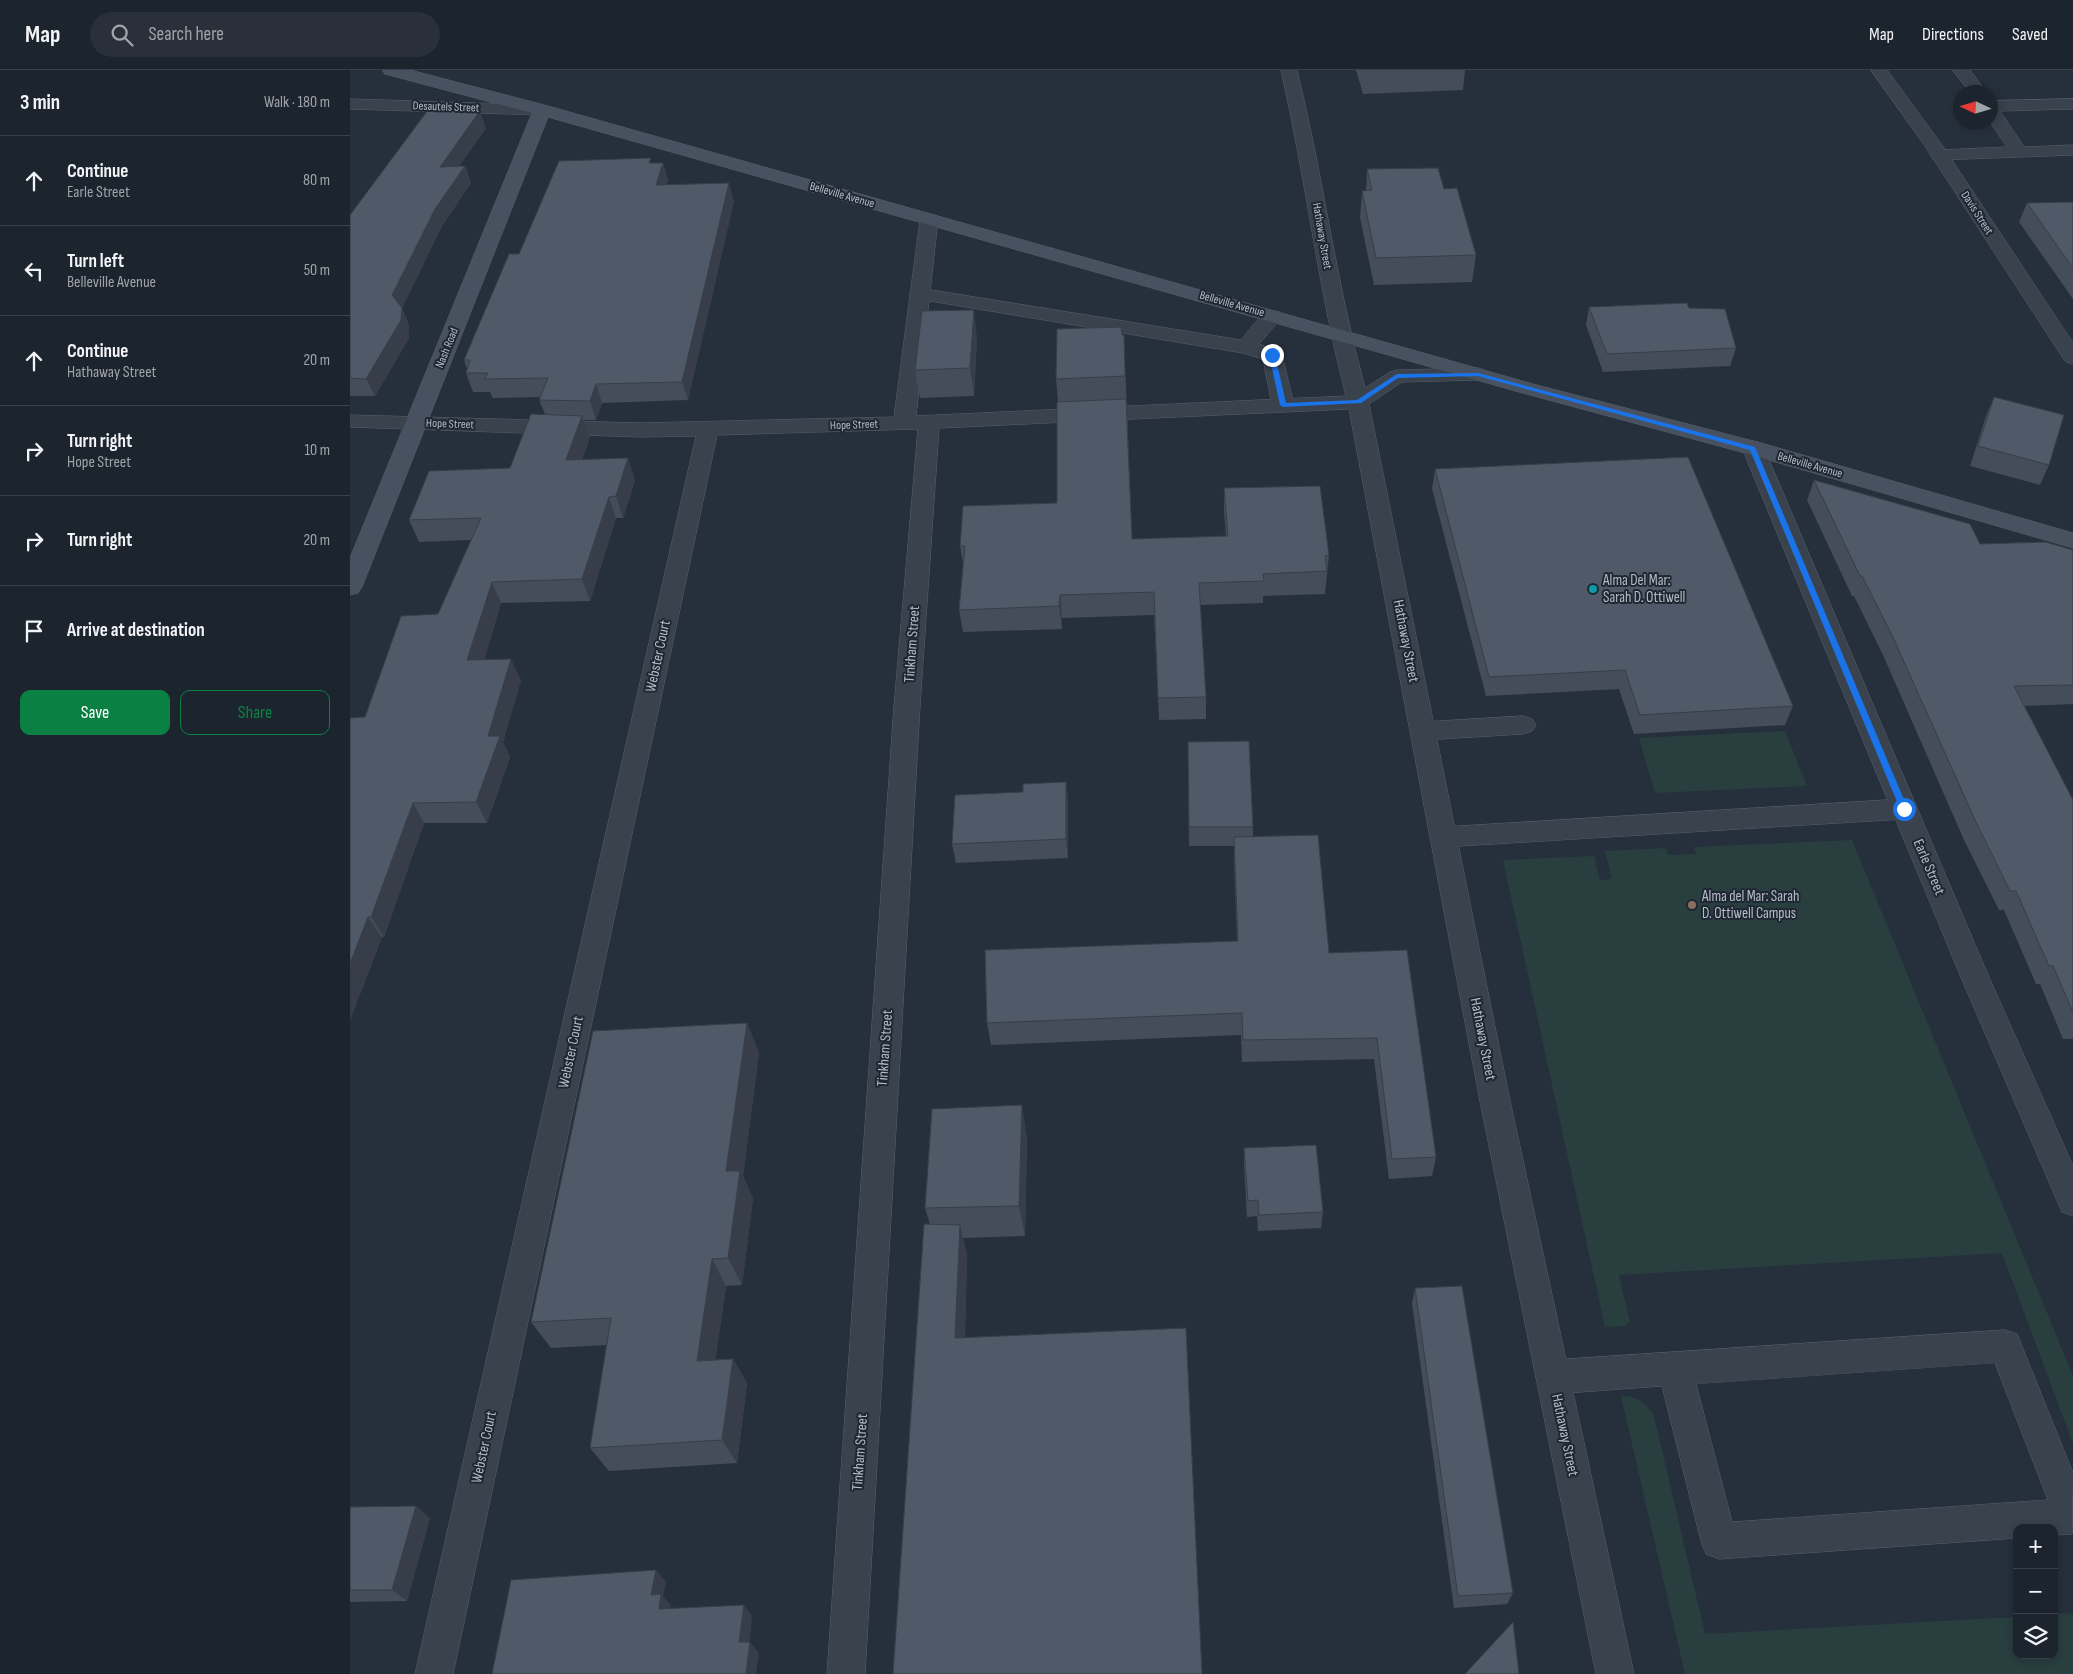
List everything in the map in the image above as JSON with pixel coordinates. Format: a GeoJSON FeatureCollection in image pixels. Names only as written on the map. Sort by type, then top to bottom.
{"type":"FeatureCollection","features":[{"type":"Feature","properties":{"kind":"main road","name":"Belleville Avenue"},"geometry":{"type":"LineString","coordinates":[[391,70],[542,110],[1478,374],[1753,448],[2073,541]]}},
{"type":"Feature","properties":{"kind":"main road","name":"Nash Road"},"geometry":{"type":"LineString","coordinates":[[350,587],[542,110]]}},
{"type":"Feature","properties":{"kind":"street","name":"Hathaway Street"},"geometry":{"type":"LineString","coordinates":[[1289,70],[1304,132],[1340,334],[1358,402],[1424,731],[1494,1096],[1615,1674]]}},
{"type":"Feature","properties":{"kind":"street","name":"Davis Street"},"geometry":{"type":"LineString","coordinates":[[1878,70],[1939,155],[2073,358]]}},
{"type":"Feature","properties":{"kind":"street"},"geometry":{"type":"LineString","coordinates":[[1961,70],[1973,85]]}},
{"type":"Feature","properties":{"kind":"street","name":"Desautels Street"},"geometry":{"type":"LineString","coordinates":[[350,104],[542,110]]}},
{"type":"Feature","properties":{"kind":"street"},"geometry":{"type":"LineString","coordinates":[[1998,107],[2073,104]]}},
{"type":"Feature","properties":{"kind":"street"},"geometry":{"type":"LineString","coordinates":[[1998,119],[2019,152]]}},
{"type":"Feature","properties":{"kind":"street"},"geometry":{"type":"LineString","coordinates":[[1939,155],[2073,150]]}},
{"type":"Feature","properties":{"kind":"street","name":"Tinkham Street"},"geometry":{"type":"LineString","coordinates":[[846,1674],[907,706],[919,294],[929,220]]}},
{"type":"Feature","properties":{"kind":"street"},"geometry":{"type":"LineString","coordinates":[[919,294],[1246,347],[1272,355],[1283,405]]}},
{"type":"Feature","properties":{"kind":"street"},"geometry":{"type":"LineString","coordinates":[[1246,347],[1274,316]]}},
{"type":"Feature","properties":{"kind":"street"},"geometry":{"type":"LineString","coordinates":[[1358,402],[1397,376],[1478,374]]}},
{"type":"Feature","properties":{"kind":"street","name":"Hope Street"},"geometry":{"type":"LineString","coordinates":[[350,421],[642,430],[708,429],[916,423],[1358,402]]}},
{"type":"Feature","properties":{"kind":"street","name":"Webster Court"},"geometry":{"type":"LineString","coordinates":[[434,1674],[708,429]]}},
{"type":"Feature","properties":{"kind":"street","name":"Earle Street"},"geometry":{"type":"LineString","coordinates":[[1753,448],[1904,809],[2073,1202]]}},
{"type":"Feature","properties":{"kind":"street"},"geometry":{"type":"LineString","coordinates":[[1424,731],[1523,725]]}},
{"type":"Feature","properties":{"kind":"street"},"geometry":{"type":"LineString","coordinates":[[1444,837],[1904,809]]}},
{"type":"Feature","properties":{"kind":"street"},"geometry":{"type":"LineString","coordinates":[[1553,1377],[1674,1367],[2005,1346],[2072,1516],[1719,1541],[1674,1367]]}},
{"type":"Feature","properties":{"kind":"green space"},"geometry":{"type":"Polygon","coordinates":[[[1785,731],[1807,786],[1655,793],[1639,738],[1785,731]]]}},
{"type":"Feature","properties":{"kind":"green space"},"geometry":{"type":"Polygon","coordinates":[[[1852,840],[2073,1376],[2073,1444],[2002,1253],[1619,1275],[1630,1322],[1625,1326],[1605,1327],[1503,860],[1594,856],[1600,880],[1612,879],[1605,851],[1666,848],[1668,855],[1696,854],[1694,847],[1852,840]]]}},
{"type":"Feature","properties":{"kind":"green space"},"geometry":{"type":"Polygon","coordinates":[[[1621,1396],[1632,1397],[1640,1401],[1648,1407],[1654,1416],[1705,1634],[2013,1617],[2013,1659],[2058,1659],[2058,1614],[2073,1613],[2073,1674],[1685,1674],[1621,1396]]]}},
{"type":"Feature","properties":{"kind":"building"},"geometry":{"type":"Polygon","coordinates":[[[428,110],[480,111],[440,167],[465,166],[435,209],[392,295],[402,308],[401,320],[366,379],[350,378],[350,215],[428,110]]]}},
{"type":"Feature","properties":{"kind":"building"},"geometry":{"type":"Polygon","coordinates":[[[651,158],[649,163],[663,163],[656,185],[729,183],[682,382],[596,384],[590,401],[539,400],[548,378],[485,379],[488,373],[466,373],[470,360],[464,360],[509,254],[519,254],[559,161],[651,158]]]}},
{"type":"Feature","properties":{"kind":"building"},"geometry":{"type":"Polygon","coordinates":[[[1438,168],[1444,189],[1457,188],[1476,255],[1376,258],[1362,191],[1372,190],[1367,169],[1438,168]]]}},
{"type":"Feature","properties":{"kind":"building"},"geometry":{"type":"Polygon","coordinates":[[[2073,202],[2073,268],[2027,203],[2073,202]]]}},
{"type":"Feature","properties":{"kind":"building"},"geometry":{"type":"Polygon","coordinates":[[[1687,303],[1689,308],[1725,309],[1736,348],[1607,354],[1589,307],[1687,303]]]}},
{"type":"Feature","properties":{"kind":"building"},"geometry":{"type":"Polygon","coordinates":[[[974,310],[970,368],[915,370],[922,311],[974,310]]]}},
{"type":"Feature","properties":{"kind":"building"},"geometry":{"type":"Polygon","coordinates":[[[1121,327],[1122,335],[1124,335],[1125,376],[1056,379],[1057,329],[1121,327]]]}},
{"type":"Feature","properties":{"kind":"building"},"geometry":{"type":"Polygon","coordinates":[[[1994,397],[2064,415],[2049,465],[1978,446],[1994,397]]]}},
{"type":"Feature","properties":{"kind":"building"},"geometry":{"type":"Polygon","coordinates":[[[1126,399],[1132,539],[1228,536],[1224,488],[1320,486],[1329,555],[1325,556],[1327,571],[1263,574],[1264,581],[1199,583],[1206,697],[1158,698],[1154,592],[1060,595],[1059,606],[959,610],[965,546],[960,546],[963,506],[1057,503],[1057,402],[1126,399]]]}},
{"type":"Feature","properties":{"kind":"building"},"geometry":{"type":"Polygon","coordinates":[[[531,414],[582,416],[566,460],[628,458],[616,496],[609,497],[582,579],[492,582],[467,660],[511,659],[488,736],[500,736],[476,802],[413,803],[371,917],[368,917],[350,964],[350,718],[365,717],[401,616],[438,614],[481,518],[409,520],[429,471],[510,468],[531,414]]]}},
{"type":"Feature","properties":{"kind":"building","name":"Alma Del Mar: Sarah D. Ottiwell"},"geometry":{"type":"Polygon","coordinates":[[[1688,457],[1793,706],[1640,715],[1625,670],[1489,677],[1435,469],[1688,457]]]}},
{"type":"Feature","properties":{"kind":"building"},"geometry":{"type":"Polygon","coordinates":[[[1814,480],[1970,524],[1980,544],[2046,542],[2073,550],[2073,685],[2014,686],[2073,800],[2073,1012],[2053,966],[2049,966],[2016,891],[2010,891],[1975,820],[1892,635],[1862,576],[1860,576],[1814,480]]]}},
{"type":"Feature","properties":{"kind":"building"},"geometry":{"type":"Polygon","coordinates":[[[1249,741],[1253,827],[1189,827],[1188,742],[1249,741]]]}},
{"type":"Feature","properties":{"kind":"building"},"geometry":{"type":"Polygon","coordinates":[[[1066,782],[1066,839],[952,844],[955,795],[1023,792],[1023,784],[1066,782]]]}},
{"type":"Feature","properties":{"kind":"building"},"geometry":{"type":"Polygon","coordinates":[[[1318,835],[1329,953],[1407,950],[1436,1157],[1392,1159],[1377,1038],[1243,1040],[1242,1013],[987,1023],[985,950],[1238,941],[1234,837],[1318,835]]]}},
{"type":"Feature","properties":{"kind":"building"},"geometry":{"type":"Polygon","coordinates":[[[747,1023],[726,1171],[740,1171],[728,1258],[712,1259],[697,1361],[733,1359],[722,1440],[590,1448],[611,1318],[531,1322],[593,1031],[747,1023]]]}},
{"type":"Feature","properties":{"kind":"building"},"geometry":{"type":"Polygon","coordinates":[[[1022,1105],[1019,1206],[925,1208],[932,1109],[1022,1105]]]}},
{"type":"Feature","properties":{"kind":"building"},"geometry":{"type":"Polygon","coordinates":[[[1316,1145],[1323,1212],[1259,1215],[1258,1200],[1248,1201],[1244,1148],[1316,1145]]]}},
{"type":"Feature","properties":{"kind":"building"},"geometry":{"type":"Polygon","coordinates":[[[924,1224],[960,1225],[955,1338],[1186,1328],[1202,1674],[893,1674],[924,1224]]]}},
{"type":"Feature","properties":{"kind":"building"},"geometry":{"type":"Polygon","coordinates":[[[1462,1286],[1513,1593],[1458,1596],[1415,1288],[1462,1286]]]}},
{"type":"Feature","properties":{"kind":"building"},"geometry":{"type":"Polygon","coordinates":[[[416,1506],[392,1590],[350,1590],[350,1507],[416,1506]]]}},
{"type":"Feature","properties":{"kind":"building"},"geometry":{"type":"Polygon","coordinates":[[[656,1570],[651,1595],[661,1594],[659,1609],[744,1605],[739,1642],[750,1642],[746,1674],[492,1674],[511,1580],[656,1570]]]}},
{"type":"Feature","properties":{"kind":"building"},"geometry":{"type":"Polygon","coordinates":[[[1513,1622],[1519,1674],[1465,1674],[1513,1622]]]}},
{"type":"Feature","properties":{"kind":"place","name":"Alma Del Mar: Sarah D. Ottiwell"},"geometry":{"type":"Point","coordinates":[1593,589]}},
{"type":"Feature","properties":{"kind":"place","name":"Alma del Mar: Sarah D. Ottiwell Campus"},"geometry":{"type":"Point","coordinates":[1692,905]}},
{"type":"Feature","properties":{"kind":"route"},"geometry":{"type":"LineString","coordinates":[[1272,355],[1283,405],[1358,402],[1397,376],[1478,374],[1753,448],[1904,809]]}}]}
